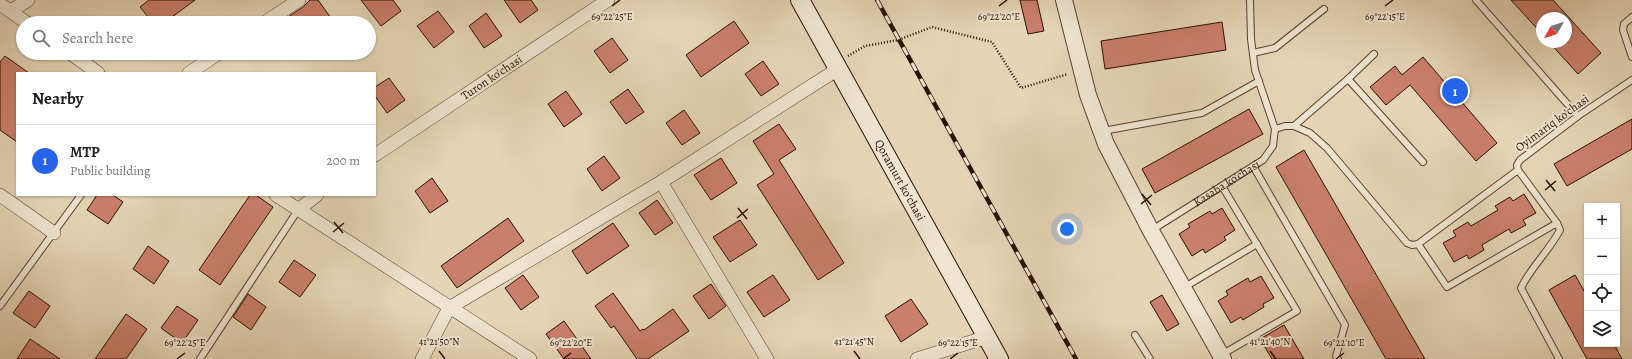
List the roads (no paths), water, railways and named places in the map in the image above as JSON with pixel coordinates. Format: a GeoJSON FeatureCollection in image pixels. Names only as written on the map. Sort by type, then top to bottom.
{"type":"FeatureCollection","features":[{"type":"Feature","properties":{"kind":"main road","name":"Qoramurt koʻchasi"},"geometry":{"type":"LineString","coordinates":[[800,0],[840,64],[1007,359]]}},
{"type":"Feature","properties":{"kind":"main road","name":"Qoramurt koʻchasi"},"geometry":{"type":"LineString","coordinates":[[808,0],[840,64],[999,359]]}},
{"type":"Feature","properties":{"kind":"street"},"geometry":{"type":"LineString","coordinates":[[11,11],[28,0]]}},
{"type":"Feature","properties":{"kind":"street"},"geometry":{"type":"LineString","coordinates":[[275,16],[299,0]]}},
{"type":"Feature","properties":{"kind":"street","name":"Turon ko'chasi"},"geometry":{"type":"LineString","coordinates":[[376,154],[608,0]]}},
{"type":"Feature","properties":{"kind":"street"},"geometry":{"type":"LineString","coordinates":[[1064,0],[1081,70],[1101,131],[1117,166],[1151,231],[1220,358]]}},
{"type":"Feature","properties":{"kind":"street"},"geometry":{"type":"LineString","coordinates":[[0,4],[18,16]]}},
{"type":"Feature","properties":{"kind":"street"},"geometry":{"type":"LineString","coordinates":[[80,60],[97,72]]}},
{"type":"Feature","properties":{"kind":"street"},"geometry":{"type":"LineString","coordinates":[[190,72],[208,60]]}},
{"type":"Feature","properties":{"kind":"street"},"geometry":{"type":"LineString","coordinates":[[422,359],[449,308],[661,182],[840,64]]}},
{"type":"Feature","properties":{"kind":"street"},"geometry":{"type":"LineString","coordinates":[[661,182],[767,359]]}},
{"type":"Feature","properties":{"kind":"street"},"geometry":{"type":"LineString","coordinates":[[0,195],[54,233]]}},
{"type":"Feature","properties":{"kind":"street"},"geometry":{"type":"LineString","coordinates":[[277,196],[530,359]]}},
{"type":"Feature","properties":{"kind":"street"},"geometry":{"type":"LineString","coordinates":[[298,210],[316,196]]}},
{"type":"Feature","properties":{"kind":"street"},"geometry":{"type":"LineString","coordinates":[[917,359],[987,337]]}},
{"type":"Feature","properties":{"kind":"lane","name":"Kasaba ko'chasi"},"geometry":{"type":"LineString","coordinates":[[1151,231],[1263,160],[1273,146],[1275,129],[1255,70],[1251,39],[1250,0]]}},
{"type":"Feature","properties":{"kind":"lane"},"geometry":{"type":"LineString","coordinates":[[1476,0],[1578,116]]}},
{"type":"Feature","properties":{"kind":"lane"},"geometry":{"type":"LineString","coordinates":[[1253,53],[1275,48],[1324,9]]}},
{"type":"Feature","properties":{"kind":"lane"},"geometry":{"type":"LineString","coordinates":[[1632,17],[1624,24],[1623,30],[1632,57]]}},
{"type":"Feature","properties":{"kind":"lane"},"geometry":{"type":"LineString","coordinates":[[1294,126],[1374,54]]}},
{"type":"Feature","properties":{"kind":"lane"},"geometry":{"type":"LineString","coordinates":[[1348,79],[1422,162]]}},
{"type":"Feature","properties":{"kind":"lane"},"geometry":{"type":"LineString","coordinates":[[1101,131],[1202,113],[1258,80]]}},
{"type":"Feature","properties":{"kind":"lane","name":"Oyimariq ko'chasi"},"geometry":{"type":"LineString","coordinates":[[1557,223],[1518,170],[1517,164],[1520,160],[1578,116],[1632,80]]}},
{"type":"Feature","properties":{"kind":"lane"},"geometry":{"type":"LineString","coordinates":[[1275,129],[1285,126],[1294,126],[1310,133],[1327,148],[1407,243],[1412,246],[1418,244],[1518,170]]}},
{"type":"Feature","properties":{"kind":"lane"},"geometry":{"type":"LineString","coordinates":[[1253,166],[1345,325],[1336,356],[1338,359]]}},
{"type":"Feature","properties":{"kind":"lane"},"geometry":{"type":"LineString","coordinates":[[1220,358],[1297,311],[1222,186]]}},
{"type":"Feature","properties":{"kind":"lane"},"geometry":{"type":"LineString","coordinates":[[0,306],[80,196]]}},
{"type":"Feature","properties":{"kind":"lane"},"geometry":{"type":"LineString","coordinates":[[200,359],[298,210]]}},
{"type":"Feature","properties":{"kind":"lane"},"geometry":{"type":"LineString","coordinates":[[1418,244],[1447,286],[1557,223],[1560,230],[1557,236],[1538,264],[1527,276],[1521,288],[1559,359]]}},
{"type":"Feature","properties":{"kind":"lane"},"geometry":{"type":"LineString","coordinates":[[1183,288],[1257,244]]}},
{"type":"Feature","properties":{"kind":"lane"},"geometry":{"type":"LineString","coordinates":[[1135,335],[1150,359]]}},
{"type":"Feature","properties":{"kind":"railway"},"geometry":{"type":"LineString","coordinates":[[877,0],[1076,359]]}},
{"type":"Feature","properties":{"kind":"place","name":"MTP"},"geometry":{"type":"Point","coordinates":[1455,91]}}]}
